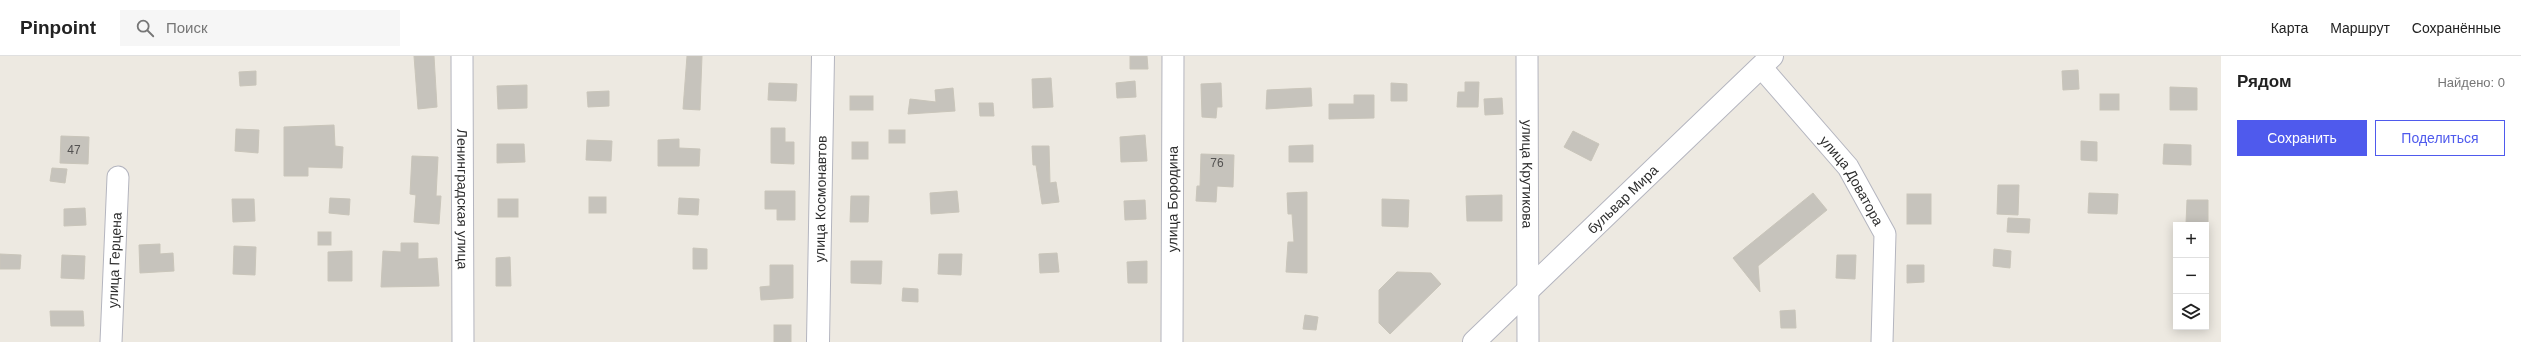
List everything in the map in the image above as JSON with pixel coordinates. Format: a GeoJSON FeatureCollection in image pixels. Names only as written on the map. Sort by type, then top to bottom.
{"type":"FeatureCollection","features":[{"type":"Feature","properties":{"kind":"main road","name":"улица Космонавтов"},"geometry":{"type":"LineString","coordinates":[[818,342],[823,56]]}},
{"type":"Feature","properties":{"kind":"main road","name":"бульвар Мира"},"geometry":{"type":"LineString","coordinates":[[1474,342],[1766,61]]}},
{"type":"Feature","properties":{"kind":"street","name":"Ленинградская улица"},"geometry":{"type":"LineString","coordinates":[[462,56],[463,342]]}},
{"type":"Feature","properties":{"kind":"street","name":"улица Бородина"},"geometry":{"type":"LineString","coordinates":[[1172,342],[1173,56]]}},
{"type":"Feature","properties":{"kind":"street","name":"улица Крутикова"},"geometry":{"type":"LineString","coordinates":[[1527,56],[1528,342]]}},
{"type":"Feature","properties":{"kind":"street","name":"улица Доватора"},"geometry":{"type":"LineString","coordinates":[[1766,61],[1848,166],[1885,234],[1882,342]]}},
{"type":"Feature","properties":{"kind":"street","name":"улица Герцена"},"geometry":{"type":"LineString","coordinates":[[111,342],[118,177]]}},
{"type":"Feature","properties":{"kind":"building"},"geometry":{"type":"Polygon","coordinates":[[[414,56],[434,56],[437,107],[418,109],[414,56]]]}},
{"type":"Feature","properties":{"kind":"building"},"geometry":{"type":"Polygon","coordinates":[[[687,56],[702,56],[700,110],[683,109],[687,56]]]}},
{"type":"Feature","properties":{"kind":"building"},"geometry":{"type":"Polygon","coordinates":[[[1130,56],[1147,56],[1148,69],[1130,69],[1130,56]]]}},
{"type":"Feature","properties":{"kind":"building"},"geometry":{"type":"Polygon","coordinates":[[[2078,70],[2079,89],[2063,90],[2062,71],[2078,70]]]}},
{"type":"Feature","properties":{"kind":"building"},"geometry":{"type":"Polygon","coordinates":[[[256,71],[256,85],[240,86],[239,72],[256,71]]]}},
{"type":"Feature","properties":{"kind":"building"},"geometry":{"type":"Polygon","coordinates":[[[1051,78],[1053,107],[1033,108],[1032,79],[1051,78]]]}},
{"type":"Feature","properties":{"kind":"building"},"geometry":{"type":"Polygon","coordinates":[[[1135,81],[1136,97],[1117,98],[1116,83],[1135,81]]]}},
{"type":"Feature","properties":{"kind":"building"},"geometry":{"type":"Polygon","coordinates":[[[1465,82],[1479,82],[1478,107],[1457,107],[1458,92],[1465,92],[1465,82]]]}},
{"type":"Feature","properties":{"kind":"building"},"geometry":{"type":"Polygon","coordinates":[[[769,83],[797,84],[796,101],[768,100],[769,83]]]}},
{"type":"Feature","properties":{"kind":"building"},"geometry":{"type":"Polygon","coordinates":[[[1221,83],[1222,107],[1217,107],[1216,118],[1202,117],[1201,84],[1221,83]]]}},
{"type":"Feature","properties":{"kind":"building"},"geometry":{"type":"Polygon","coordinates":[[[1391,83],[1407,84],[1407,101],[1391,101],[1391,83]]]}},
{"type":"Feature","properties":{"kind":"building"},"geometry":{"type":"Polygon","coordinates":[[[527,85],[527,108],[498,109],[497,86],[527,85]]]}},
{"type":"Feature","properties":{"kind":"building"},"geometry":{"type":"Polygon","coordinates":[[[2170,87],[2197,88],[2197,110],[2170,110],[2170,87]]]}},
{"type":"Feature","properties":{"kind":"building"},"geometry":{"type":"Polygon","coordinates":[[[953,88],[955,111],[908,114],[910,99],[936,102],[935,90],[953,88]]]}},
{"type":"Feature","properties":{"kind":"building"},"geometry":{"type":"Polygon","coordinates":[[[1311,88],[1312,106],[1266,109],[1267,90],[1311,88]]]}},
{"type":"Feature","properties":{"kind":"building"},"geometry":{"type":"Polygon","coordinates":[[[609,91],[609,106],[588,107],[587,92],[609,91]]]}},
{"type":"Feature","properties":{"kind":"building"},"geometry":{"type":"Polygon","coordinates":[[[2100,94],[2119,94],[2119,110],[2100,110],[2100,94]]]}},
{"type":"Feature","properties":{"kind":"building"},"geometry":{"type":"Polygon","coordinates":[[[1354,95],[1374,95],[1374,118],[1329,119],[1329,104],[1354,104],[1354,95]]]}},
{"type":"Feature","properties":{"kind":"building"},"geometry":{"type":"Polygon","coordinates":[[[850,96],[873,96],[873,110],[850,110],[850,96]]]}},
{"type":"Feature","properties":{"kind":"building"},"geometry":{"type":"Polygon","coordinates":[[[1502,98],[1503,114],[1485,115],[1484,99],[1502,98]]]}},
{"type":"Feature","properties":{"kind":"building"},"geometry":{"type":"Polygon","coordinates":[[[979,103],[993,103],[994,116],[980,116],[979,103]]]}},
{"type":"Feature","properties":{"kind":"building"},"geometry":{"type":"Polygon","coordinates":[[[334,125],[335,146],[343,147],[342,168],[308,167],[308,176],[284,176],[284,127],[334,125]]]}},
{"type":"Feature","properties":{"kind":"building"},"geometry":{"type":"Polygon","coordinates":[[[771,128],[785,128],[785,142],[794,142],[794,164],[771,163],[771,128]]]}},
{"type":"Feature","properties":{"kind":"building"},"geometry":{"type":"Polygon","coordinates":[[[236,129],[259,130],[258,153],[235,151],[236,129]]]}},
{"type":"Feature","properties":{"kind":"building"},"geometry":{"type":"Polygon","coordinates":[[[889,130],[905,130],[905,143],[889,143],[889,130]]]}},
{"type":"Feature","properties":{"kind":"building"},"geometry":{"type":"Polygon","coordinates":[[[1573,131],[1599,144],[1591,161],[1564,147],[1573,131]]]}},
{"type":"Feature","properties":{"kind":"building"},"geometry":{"type":"Polygon","coordinates":[[[1145,135],[1147,161],[1121,162],[1120,137],[1145,135]]]}},
{"type":"Feature","properties":{"kind":"building"},"geometry":{"type":"Polygon","coordinates":[[[61,136],[89,137],[88,164],[60,163],[61,136]]]}},
{"type":"Feature","properties":{"kind":"building"},"geometry":{"type":"Polygon","coordinates":[[[679,139],[679,148],[700,149],[699,166],[658,166],[658,140],[679,139]]]}},
{"type":"Feature","properties":{"kind":"building"},"geometry":{"type":"Polygon","coordinates":[[[587,140],[612,141],[611,161],[586,160],[587,140]]]}},
{"type":"Feature","properties":{"kind":"building"},"geometry":{"type":"Polygon","coordinates":[[[2081,141],[2097,142],[2097,161],[2081,160],[2081,141]]]}},
{"type":"Feature","properties":{"kind":"building"},"geometry":{"type":"Polygon","coordinates":[[[852,142],[868,142],[868,159],[852,159],[852,142]]]}},
{"type":"Feature","properties":{"kind":"building"},"geometry":{"type":"Polygon","coordinates":[[[497,144],[524,144],[525,162],[497,163],[497,144]]]}},
{"type":"Feature","properties":{"kind":"building"},"geometry":{"type":"Polygon","coordinates":[[[2164,144],[2191,145],[2191,165],[2163,164],[2164,144]]]}},
{"type":"Feature","properties":{"kind":"building"},"geometry":{"type":"Polygon","coordinates":[[[1313,145],[1313,162],[1289,162],[1289,146],[1313,145]]]}},
{"type":"Feature","properties":{"kind":"building"},"geometry":{"type":"Polygon","coordinates":[[[1032,146],[1049,146],[1050,183],[1056,182],[1059,202],[1042,204],[1036,165],[1033,165],[1032,146]]]}},
{"type":"Feature","properties":{"kind":"building"},"geometry":{"type":"Polygon","coordinates":[[[1201,154],[1234,155],[1233,187],[1217,186],[1216,202],[1196,201],[1197,186],[1200,186],[1201,154]]]}},
{"type":"Feature","properties":{"kind":"building"},"geometry":{"type":"Polygon","coordinates":[[[412,156],[438,157],[436,196],[441,196],[439,224],[414,222],[416,195],[410,194],[412,156]]]}},
{"type":"Feature","properties":{"kind":"building"},"geometry":{"type":"Polygon","coordinates":[[[52,168],[67,169],[65,183],[50,181],[52,168]]]}},
{"type":"Feature","properties":{"kind":"building"},"geometry":{"type":"Polygon","coordinates":[[[1998,185],[2019,185],[2018,215],[1997,214],[1998,185]]]}},
{"type":"Feature","properties":{"kind":"building"},"geometry":{"type":"Polygon","coordinates":[[[765,191],[795,191],[795,220],[777,220],[777,209],[765,209],[765,191]]]}},
{"type":"Feature","properties":{"kind":"building"},"geometry":{"type":"Polygon","coordinates":[[[957,191],[959,212],[931,214],[930,193],[957,191]]]}},
{"type":"Feature","properties":{"kind":"building"},"geometry":{"type":"Polygon","coordinates":[[[1307,192],[1307,273],[1286,272],[1288,242],[1294,242],[1292,214],[1288,214],[1287,193],[1307,192]]]}},
{"type":"Feature","properties":{"kind":"building"},"geometry":{"type":"Polygon","coordinates":[[[1813,193],[1827,210],[1758,266],[1760,292],[1733,258],[1813,193]]]}},
{"type":"Feature","properties":{"kind":"building"},"geometry":{"type":"Polygon","coordinates":[[[2089,193],[2118,194],[2117,214],[2088,213],[2089,193]]]}},
{"type":"Feature","properties":{"kind":"building"},"geometry":{"type":"Polygon","coordinates":[[[1907,194],[1931,194],[1931,224],[1907,224],[1907,194]]]}},
{"type":"Feature","properties":{"kind":"building"},"geometry":{"type":"Polygon","coordinates":[[[1502,195],[1502,221],[1467,221],[1466,196],[1502,195]]]}},
{"type":"Feature","properties":{"kind":"building"},"geometry":{"type":"Polygon","coordinates":[[[851,196],[869,196],[868,222],[850,222],[851,196]]]}},
{"type":"Feature","properties":{"kind":"building"},"geometry":{"type":"Polygon","coordinates":[[[589,197],[606,197],[606,213],[589,213],[589,197]]]}},
{"type":"Feature","properties":{"kind":"building"},"geometry":{"type":"Polygon","coordinates":[[[330,198],[350,199],[349,215],[329,213],[330,198]]]}},
{"type":"Feature","properties":{"kind":"building"},"geometry":{"type":"Polygon","coordinates":[[[679,198],[699,199],[698,215],[678,214],[679,198]]]}},
{"type":"Feature","properties":{"kind":"building"},"geometry":{"type":"Polygon","coordinates":[[[232,199],[254,199],[255,221],[233,222],[232,199]]]}},
{"type":"Feature","properties":{"kind":"building"},"geometry":{"type":"Polygon","coordinates":[[[498,199],[518,199],[518,217],[498,217],[498,199]]]}},
{"type":"Feature","properties":{"kind":"building"},"geometry":{"type":"Polygon","coordinates":[[[1382,199],[1409,200],[1408,227],[1382,226],[1382,199]]]}},
{"type":"Feature","properties":{"kind":"building"},"geometry":{"type":"Polygon","coordinates":[[[1145,200],[1146,219],[1125,220],[1124,201],[1145,200]]]}},
{"type":"Feature","properties":{"kind":"building"},"geometry":{"type":"Polygon","coordinates":[[[2187,200],[2208,200],[2208,222],[2186,222],[2187,200]]]}},
{"type":"Feature","properties":{"kind":"building"},"geometry":{"type":"Polygon","coordinates":[[[85,208],[86,225],[64,226],[64,209],[85,208]]]}},
{"type":"Feature","properties":{"kind":"building"},"geometry":{"type":"Polygon","coordinates":[[[2008,218],[2030,219],[2029,233],[2007,232],[2008,218]]]}},
{"type":"Feature","properties":{"kind":"building"},"geometry":{"type":"Polygon","coordinates":[[[318,232],[331,232],[331,245],[318,245],[318,232]]]}},
{"type":"Feature","properties":{"kind":"building"},"geometry":{"type":"Polygon","coordinates":[[[401,243],[418,243],[418,259],[437,258],[439,286],[381,287],[383,251],[401,252],[401,243]]]}},
{"type":"Feature","properties":{"kind":"building"},"geometry":{"type":"Polygon","coordinates":[[[160,244],[160,254],[173,253],[174,271],[140,273],[139,245],[160,244]]]}},
{"type":"Feature","properties":{"kind":"building"},"geometry":{"type":"Polygon","coordinates":[[[234,246],[256,247],[255,275],[233,274],[234,246]]]}},
{"type":"Feature","properties":{"kind":"building"},"geometry":{"type":"Polygon","coordinates":[[[693,248],[707,249],[707,269],[693,269],[693,248]]]}},
{"type":"Feature","properties":{"kind":"building"},"geometry":{"type":"Polygon","coordinates":[[[1994,249],[2011,251],[2010,268],[1993,266],[1994,249]]]}},
{"type":"Feature","properties":{"kind":"building"},"geometry":{"type":"Polygon","coordinates":[[[352,251],[352,281],[328,281],[328,252],[352,251]]]}},
{"type":"Feature","properties":{"kind":"building"},"geometry":{"type":"Polygon","coordinates":[[[1057,253],[1059,272],[1040,273],[1039,254],[1057,253]]]}},
{"type":"Feature","properties":{"kind":"building"},"geometry":{"type":"Polygon","coordinates":[[[0,254],[21,255],[20,269],[0,269],[0,254]]]}},
{"type":"Feature","properties":{"kind":"building"},"geometry":{"type":"Polygon","coordinates":[[[939,254],[962,254],[961,275],[938,274],[939,254]]]}},
{"type":"Feature","properties":{"kind":"building"},"geometry":{"type":"Polygon","coordinates":[[[62,255],[85,256],[84,279],[61,278],[62,255]]]}},
{"type":"Feature","properties":{"kind":"building"},"geometry":{"type":"Polygon","coordinates":[[[1837,255],[1856,255],[1855,279],[1836,278],[1837,255]]]}},
{"type":"Feature","properties":{"kind":"building"},"geometry":{"type":"Polygon","coordinates":[[[510,257],[511,286],[496,286],[496,258],[510,257]]]}},
{"type":"Feature","properties":{"kind":"building"},"geometry":{"type":"Polygon","coordinates":[[[851,261],[882,261],[881,284],[851,283],[851,261]]]}},
{"type":"Feature","properties":{"kind":"building"},"geometry":{"type":"Polygon","coordinates":[[[1147,261],[1147,283],[1128,283],[1127,262],[1147,261]]]}},
{"type":"Feature","properties":{"kind":"building"},"geometry":{"type":"Polygon","coordinates":[[[770,265],[793,265],[793,298],[761,300],[760,287],[770,286],[770,265]]]}},
{"type":"Feature","properties":{"kind":"building"},"geometry":{"type":"Polygon","coordinates":[[[1907,265],[1924,265],[1924,282],[1907,283],[1907,265]]]}},
{"type":"Feature","properties":{"kind":"building"},"geometry":{"type":"Polygon","coordinates":[[[1397,272],[1431,273],[1441,284],[1390,334],[1379,323],[1379,290],[1397,272]]]}},
{"type":"Feature","properties":{"kind":"building"},"geometry":{"type":"Polygon","coordinates":[[[903,288],[918,289],[918,302],[902,301],[903,288]]]}},
{"type":"Feature","properties":{"kind":"building"},"geometry":{"type":"Polygon","coordinates":[[[1795,310],[1796,328],[1781,328],[1780,311],[1795,310]]]}},
{"type":"Feature","properties":{"kind":"building"},"geometry":{"type":"Polygon","coordinates":[[[50,311],[83,311],[84,326],[51,326],[50,311]]]}},
{"type":"Feature","properties":{"kind":"building"},"geometry":{"type":"Polygon","coordinates":[[[1305,315],[1318,317],[1316,330],[1303,329],[1305,315]]]}},
{"type":"Feature","properties":{"kind":"building"},"geometry":{"type":"Polygon","coordinates":[[[774,325],[791,325],[791,342],[774,342],[774,325]]]}}]}
